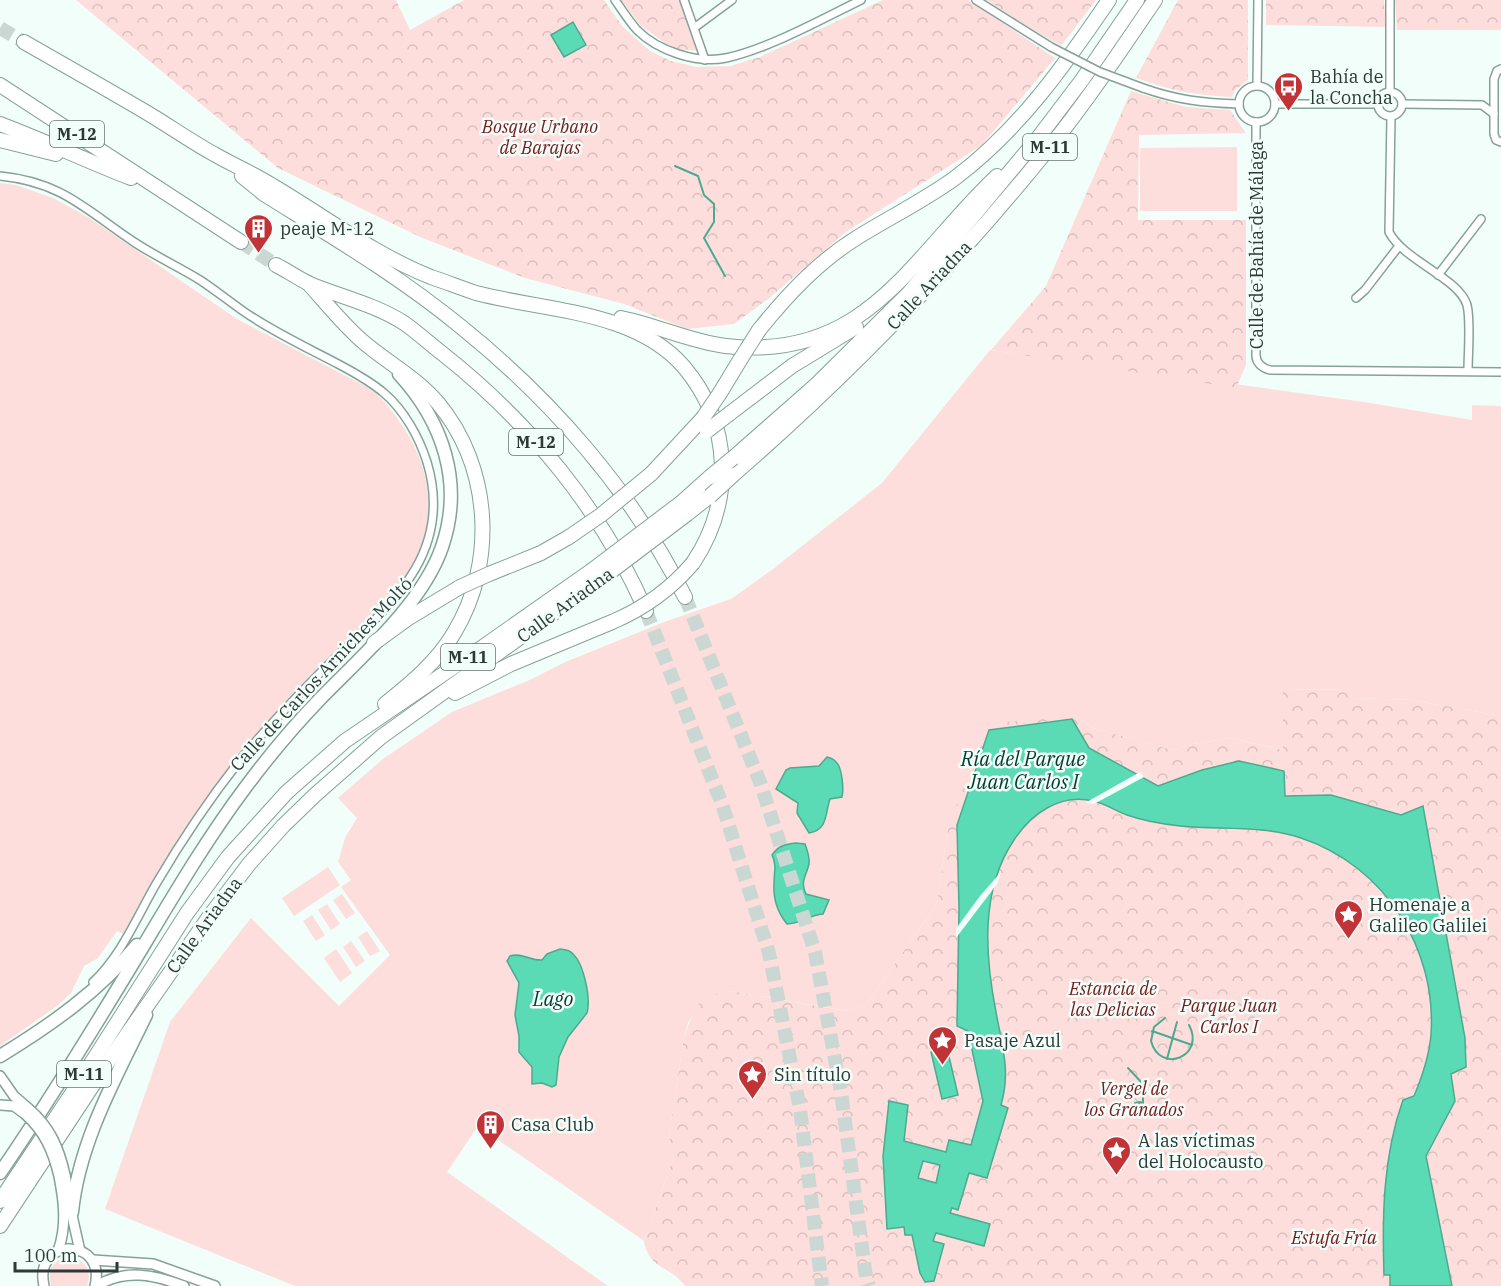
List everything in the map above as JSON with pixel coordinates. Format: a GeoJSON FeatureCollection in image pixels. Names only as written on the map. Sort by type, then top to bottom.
{"type":"FeatureCollection","features":[{"type":"Feature","properties":{"kind":"highway"},"geometry":{"type":"LineString","coordinates":[[705,424],[720,393],[759,330],[785,298],[815,269],[856,238],[955,178],[998,140],[1029,110],[1054,79],[1109,0]]}},
{"type":"Feature","properties":{"kind":"highway","name":"Calle Ariadna"},"geometry":{"type":"LineString","coordinates":[[684,508],[710,477],[816,385],[909,293],[1038,138],[1082,80],[1137,0]]}},
{"type":"Feature","properties":{"kind":"highway","name":"Calle Ariadna"},"geometry":{"type":"LineString","coordinates":[[0,1226],[160,986],[229,888],[283,826],[355,758],[684,508],[710,495],[790,425],[933,284],[1050,147],[1155,0]]}},
{"type":"Feature","properties":{"kind":"highway","name":"M-12"},"geometry":{"type":"LineString","coordinates":[[24,42],[214,154],[264,194],[418,293],[459,324],[554,411],[607,474],[643,526],[685,597]]}},
{"type":"Feature","properties":{"kind":"highway","name":"M-12"},"geometry":{"type":"LineString","coordinates":[[0,85],[241,242]]}},
{"type":"Feature","properties":{"kind":"highway","name":"M-12"},"geometry":{"type":"LineString","coordinates":[[0,124],[153,185]]}},
{"type":"Feature","properties":{"kind":"highway"},"geometry":{"type":"LineString","coordinates":[[524,303],[583,310],[630,320],[723,346],[755,348],[807,341],[856,317],[890,292],[984,188],[1038,138]]}},
{"type":"Feature","properties":{"kind":"highway"},"geometry":{"type":"LineString","coordinates":[[0,140],[101,166]]}},
{"type":"Feature","properties":{"kind":"highway"},"geometry":{"type":"LineString","coordinates":[[214,154],[270,184],[382,253],[428,275],[476,292],[617,323],[645,336],[667,351],[684,367],[705,397],[714,417],[722,447],[723,476],[720,502],[703,549],[674,584],[652,602],[612,622],[511,664],[410,716]]}},
{"type":"Feature","properties":{"kind":"highway"},"geometry":{"type":"LineString","coordinates":[[374,644],[406,619],[460,588],[541,553],[601,515],[651,474],[705,424],[729,414],[792,366],[871,317],[970,220]]}},
{"type":"Feature","properties":{"kind":"highway","name":"M-12"},"geometry":{"type":"LineString","coordinates":[[276,265],[308,283],[404,323],[461,368],[512,414],[568,480],[613,547],[646,611]]}},
{"type":"Feature","properties":{"kind":"highway"},"geometry":{"type":"LineString","coordinates":[[308,283],[359,338],[426,390],[439,405],[457,430],[472,464],[483,523],[476,585],[454,633],[423,672],[361,723],[345,741]]}},
{"type":"Feature","properties":{"kind":"highway"},"geometry":{"type":"LineString","coordinates":[[0,1173],[67,1074],[214,832],[251,780],[317,702],[374,644],[422,587],[432,570],[449,522],[451,498],[447,459],[442,439],[432,418],[414,391],[386,360]]}},
{"type":"Feature","properties":{"kind":"highway","name":"Calle Ariadna"},"geometry":{"type":"LineString","coordinates":[[0,1201],[71,1095],[166,945],[228,857],[287,792],[345,741],[480,649],[594,576]]}},
{"type":"Feature","properties":{"kind":"highway"},"geometry":{"type":"LineString","coordinates":[[0,1056],[49,1025],[106,980],[164,911]]}},
{"type":"Feature","properties":{"kind":"highway"},"geometry":{"type":"LineString","coordinates":[[72,1212],[78,1172],[86,1148],[124,1060],[160,986]]}},
{"type":"Feature","properties":{"kind":"street"},"geometry":{"type":"LineString","coordinates":[[615,0],[637,30],[657,46],[705,60],[726,58],[770,43],[861,0]]}},
{"type":"Feature","properties":{"kind":"street"},"geometry":{"type":"LineString","coordinates":[[684,0],[705,60]]}},
{"type":"Feature","properties":{"kind":"street"},"geometry":{"type":"LineString","coordinates":[[693,28],[732,0]]}},
{"type":"Feature","properties":{"kind":"street"},"geometry":{"type":"LineString","coordinates":[[976,0],[1051,47],[1101,72],[1169,97],[1201,103],[1239,104],[1246,90],[1257,86],[1272,93],[1275,104],[1378,104]]}},
{"type":"Feature","properties":{"kind":"street"},"geometry":{"type":"LineString","coordinates":[[1257,86],[1258,0]]}},
{"type":"Feature","properties":{"kind":"street"},"geometry":{"type":"LineString","coordinates":[[1390,0],[1390,92]]}},
{"type":"Feature","properties":{"kind":"street"},"geometry":{"type":"LineString","coordinates":[[1501,69],[1497,71],[1494,79],[1494,134],[1496,140],[1501,142]]}},
{"type":"Feature","properties":{"kind":"street"},"geometry":{"type":"LineString","coordinates":[[1390,92],[1381,96],[1378,104],[1380,111],[1391,117]]}},
{"type":"Feature","properties":{"kind":"street"},"geometry":{"type":"LineString","coordinates":[[1390,92],[1400,97],[1402,104],[1400,111],[1391,117]]}},
{"type":"Feature","properties":{"kind":"street"},"geometry":{"type":"LineString","coordinates":[[1482,105],[1494,96]]}},
{"type":"Feature","properties":{"kind":"street","name":"Calle de Bahía de Málaga"},"geometry":{"type":"LineString","coordinates":[[1239,104],[1239,109],[1245,118],[1256,122],[1266,120],[1271,116],[1275,104]]}},
{"type":"Feature","properties":{"kind":"street"},"geometry":{"type":"LineString","coordinates":[[1402,104],[1482,105],[1494,114]]}},
{"type":"Feature","properties":{"kind":"street"},"geometry":{"type":"LineString","coordinates":[[1391,117],[1389,232],[1399,246],[1462,295],[1467,307],[1468,371],[1501,372]]}},
{"type":"Feature","properties":{"kind":"street","name":"Calle de Bahía de Málaga"},"geometry":{"type":"LineString","coordinates":[[1256,122],[1256,360],[1260,366],[1270,370],[1468,371]]}},
{"type":"Feature","properties":{"kind":"street","name":"Calle de Carlos Arniches Moltó"},"geometry":{"type":"LineString","coordinates":[[0,176],[46,186],[75,200],[133,242],[198,279],[247,314],[383,392],[393,401],[421,445],[428,465],[433,498],[431,528],[426,547],[415,572],[403,590],[373,623],[274,720],[217,789],[169,862],[114,956],[96,979],[46,1024],[11,1049]]}},
{"type":"Feature","properties":{"kind":"street"},"geometry":{"type":"LineString","coordinates":[[1438,275],[1481,219]]}},
{"type":"Feature","properties":{"kind":"street"},"geometry":{"type":"LineString","coordinates":[[1356,298],[1365,290],[1399,246]]}},
{"type":"Feature","properties":{"kind":"street"},"geometry":{"type":"LineString","coordinates":[[0,1077],[0,1090]]}},
{"type":"Feature","properties":{"kind":"street"},"geometry":{"type":"LineString","coordinates":[[0,1077],[27,1111],[50,1132],[60,1152],[64,1220],[62,1240],[58,1251]]}},
{"type":"Feature","properties":{"kind":"street"},"geometry":{"type":"LineString","coordinates":[[0,1105],[14,1106],[27,1111]]}},
{"type":"Feature","properties":{"kind":"street"},"geometry":{"type":"LineString","coordinates":[[62,1175],[80,1251]]}},
{"type":"Feature","properties":{"kind":"street"},"geometry":{"type":"LineString","coordinates":[[44,1286],[43,1270],[46,1262],[58,1251],[65,1249],[80,1251],[93,1260],[153,1264],[215,1286]]}},
{"type":"Feature","properties":{"kind":"street"},"geometry":{"type":"LineString","coordinates":[[93,1260],[97,1273],[95,1286]]}},
{"type":"Feature","properties":{"kind":"street"},"geometry":{"type":"LineString","coordinates":[[95,1286],[115,1276],[128,1274],[155,1276],[184,1286]]}},
{"type":"Feature","properties":{"kind":"green space","name":"Bosque Urbano de Barajas"},"geometry":{"type":"Polygon","coordinates":[[[76,0],[396,0],[410,30],[464,0],[604,0],[622,26],[650,51],[671,61],[696,67],[730,66],[760,57],[883,0],[968,0],[1055,58],[982,145],[846,232],[768,299],[734,324],[687,329],[624,304],[525,278],[420,237],[278,168],[76,0]]]}},
{"type":"Feature","properties":{"kind":"green space"},"geometry":{"type":"Polygon","coordinates":[[[621,0],[686,0],[702,51],[674,49],[641,26],[621,0]]]}},
{"type":"Feature","properties":{"kind":"green space"},"geometry":{"type":"Polygon","coordinates":[[[987,0],[1096,0],[1061,46],[987,0]]]}},
{"type":"Feature","properties":{"kind":"green space"},"geometry":{"type":"Polygon","coordinates":[[[1178,0],[1248,0],[1248,80],[1235,90],[1232,97],[1183,92],[1136,78],[1178,0]]]}},
{"type":"Feature","properties":{"kind":"green space"},"geometry":{"type":"Polygon","coordinates":[[[1266,0],[1384,0],[1386,27],[1266,25],[1266,0]]]}},
{"type":"Feature","properties":{"kind":"green space"},"geometry":{"type":"Polygon","coordinates":[[[1395,0],[1501,0],[1501,30],[1397,30],[1395,0]]]}},
{"type":"Feature","properties":{"kind":"green space"},"geometry":{"type":"Polygon","coordinates":[[[1131,91],[1186,107],[1230,110],[1246,133],[1139,135],[1138,220],[1246,220],[1246,365],[1236,388],[991,350],[1046,286],[1131,91]]]}},
{"type":"Feature","properties":{"kind":"green space"},"geometry":{"type":"Polygon","coordinates":[[[1237,147],[1237,211],[1140,211],[1140,148],[1237,147]]]}},
{"type":"Feature","properties":{"kind":"green space"},"geometry":{"type":"Polygon","coordinates":[[[0,183],[16,185],[53,198],[88,217],[237,319],[373,390],[392,411],[419,457],[426,482],[428,506],[425,532],[417,557],[387,602],[277,711],[240,754],[187,828],[123,934],[117,931],[98,958],[84,966],[71,993],[57,1006],[0,1046],[0,183]]]}},
{"type":"Feature","properties":{"kind":"green space"},"geometry":{"type":"Polygon","coordinates":[[[990,350],[1364,402],[1472,420],[1472,405],[1501,406],[1501,716],[1412,700],[1352,698],[1352,689],[1283,690],[1284,750],[1230,738],[1187,745],[1172,750],[1093,728],[1076,715],[948,828],[937,904],[866,1005],[847,1011],[731,991],[701,1001],[688,1023],[684,1037],[669,1135],[673,1159],[644,1241],[478,1126],[447,1172],[608,1286],[295,1286],[105,1209],[170,1022],[251,918],[339,1006],[390,955],[341,887],[351,880],[338,862],[345,838],[357,818],[338,798],[383,759],[452,712],[664,622],[731,599],[882,483],[990,350]]]}},
{"type":"Feature","properties":{"kind":"green space","name":"Parque Juan Carlos I"},"geometry":{"type":"Polygon","coordinates":[[[1352,689],[1352,698],[1412,700],[1501,716],[1501,1286],[685,1286],[650,1257],[644,1241],[673,1159],[669,1135],[684,1037],[694,1011],[708,996],[731,991],[846,1011],[866,1005],[937,904],[948,828],[987,724],[1076,715],[1093,728],[1172,750],[1187,745],[1230,738],[1283,750],[1283,690],[1352,689]]]}},
{"type":"Feature","properties":{"kind":"green space"},"geometry":{"type":"Polygon","coordinates":[[[328,867],[340,885],[294,916],[282,898],[328,867]]]}},
{"type":"Feature","properties":{"kind":"green space"},"geometry":{"type":"Polygon","coordinates":[[[342,894],[355,913],[346,919],[333,900],[342,894]]]}},
{"type":"Feature","properties":{"kind":"green space"},"geometry":{"type":"Polygon","coordinates":[[[327,904],[340,924],[331,930],[318,910],[327,904]]]}},
{"type":"Feature","properties":{"kind":"green space"},"geometry":{"type":"Polygon","coordinates":[[[312,915],[325,935],[316,941],[303,921],[312,915]]]}},
{"type":"Feature","properties":{"kind":"green space"},"geometry":{"type":"Polygon","coordinates":[[[367,931],[380,951],[370,956],[358,937],[367,931]]]}},
{"type":"Feature","properties":{"kind":"green space"},"geometry":{"type":"Polygon","coordinates":[[[351,941],[365,961],[356,967],[343,947],[351,941]]]}},
{"type":"Feature","properties":{"kind":"green space"},"geometry":{"type":"Polygon","coordinates":[[[336,949],[352,973],[340,982],[324,958],[336,949]]]}},
{"type":"Feature","properties":{"kind":"green space"},"geometry":{"type":"Polygon","coordinates":[[[67,1256],[78,1259],[86,1266],[89,1275],[87,1286],[51,1286],[52,1267],[67,1256]]]}},
{"type":"Feature","properties":{"kind":"water"},"geometry":{"type":"Polygon","coordinates":[[[573,22],[586,45],[564,57],[551,35],[573,22]]]}},
{"type":"Feature","properties":{"kind":"water","name":"Ría del Parque Juan Carlos I"},"geometry":{"type":"Polygon","coordinates":[[[1072,719],[1089,748],[1158,786],[1202,770],[1239,761],[1284,771],[1285,796],[1331,795],[1401,815],[1423,806],[1465,1038],[1466,1067],[1451,1074],[1455,1101],[1426,1156],[1452,1286],[1390,1286],[1390,1275],[1384,1275],[1385,1186],[1391,1143],[1403,1100],[1414,1096],[1427,1059],[1431,1035],[1431,1003],[1425,972],[1415,942],[1400,915],[1381,890],[1358,868],[1331,851],[1301,838],[1271,831],[1160,823],[1140,819],[1097,802],[1081,799],[1058,803],[1029,822],[1014,840],[995,880],[988,924],[989,969],[1004,1058],[1005,1081],[1001,1105],[1008,1108],[987,1178],[969,1173],[958,1210],[952,1208],[950,1213],[990,1224],[984,1246],[936,1233],[933,1241],[944,1244],[934,1281],[925,1282],[920,1273],[912,1235],[905,1235],[904,1227],[887,1229],[883,1156],[889,1101],[908,1105],[904,1141],[946,1152],[949,1140],[971,1145],[983,1101],[968,1031],[957,1026],[959,908],[957,825],[989,730],[1072,719]],[[923,1161],[918,1178],[936,1183],[940,1165],[923,1161]]]}},
{"type":"Feature","properties":{"kind":"water"},"geometry":{"type":"Polygon","coordinates":[[[827,757],[834,760],[840,768],[843,784],[842,797],[830,799],[823,825],[820,829],[809,833],[797,813],[798,803],[776,789],[786,770],[819,766],[827,757]]]}},
{"type":"Feature","properties":{"kind":"water"},"geometry":{"type":"Polygon","coordinates":[[[805,844],[809,856],[804,882],[806,894],[829,900],[823,914],[787,924],[775,900],[775,866],[772,855],[782,846],[805,844]]]}},
{"type":"Feature","properties":{"kind":"water","name":"Lago"},"geometry":{"type":"Polygon","coordinates":[[[560,949],[572,953],[581,966],[588,1007],[587,1013],[568,1037],[559,1057],[556,1085],[552,1087],[542,1083],[532,1084],[532,1067],[519,1052],[515,1015],[519,983],[507,961],[510,956],[514,955],[542,960],[547,954],[560,949]]]}},
{"type":"Feature","properties":{"kind":"water"},"geometry":{"type":"Polygon","coordinates":[[[947,1048],[958,1095],[942,1099],[931,1052],[947,1048]]]}},
{"type":"Feature","properties":{"kind":"pier"},"geometry":{"type":"Polygon","coordinates":[[[1140,772],[1144,777],[1094,804],[1085,803],[1140,772]]]}},
{"type":"Feature","properties":{"kind":"pier"},"geometry":{"type":"Polygon","coordinates":[[[1001,872],[997,884],[956,938],[958,926],[1001,872]]]}},
{"type":"Feature","properties":{"kind":"waterway"},"geometry":{"type":"LineString","coordinates":[[675,166],[698,176],[704,195],[714,204],[714,222],[704,238],[725,276]]}},
{"type":"Feature","properties":{"kind":"waterway"},"geometry":{"type":"LineString","coordinates":[[1165,1018],[1154,1027],[1151,1041],[1156,1051],[1163,1057],[1171,1059],[1187,1053],[1192,1045],[1193,1036],[1189,1025]]}},
{"type":"Feature","properties":{"kind":"waterway"},"geometry":{"type":"LineString","coordinates":[[1167,1059],[1177,1022]]}},
{"type":"Feature","properties":{"kind":"waterway"},"geometry":{"type":"LineString","coordinates":[[1152,1031],[1192,1045]]}},
{"type":"Feature","properties":{"kind":"waterway"},"geometry":{"type":"LineString","coordinates":[[1128,1068],[1143,1084],[1143,1111],[1137,1112],[1134,1108],[1135,1103],[1142,1103],[1140,1110],[1137,1108],[1139,1104],[1139,1107]]}},
{"type":"Feature","properties":{"kind":"tunnel"},"geometry":{"type":"LineString","coordinates":[[0,28],[24,42]]}},
{"type":"Feature","properties":{"kind":"tunnel"},"geometry":{"type":"LineString","coordinates":[[241,242],[276,265]]}},
{"type":"Feature","properties":{"kind":"tunnel"},"geometry":{"type":"LineString","coordinates":[[685,597],[760,782],[815,952],[841,1092],[869,1286]]}},
{"type":"Feature","properties":{"kind":"tunnel"},"geometry":{"type":"LineString","coordinates":[[646,611],[722,804],[769,953],[800,1109],[822,1286]]}},
{"type":"Feature","properties":{"kind":"place","name":"Bahía de la Concha"},"geometry":{"type":"Point","coordinates":[1289,112]}},
{"type":"Feature","properties":{"kind":"place","name":"peaje M-12"},"geometry":{"type":"Point","coordinates":[259,254]}},
{"type":"Feature","properties":{"kind":"place","name":"Homenaje a Galileo Galilei"},"geometry":{"type":"Point","coordinates":[1348,940]}},
{"type":"Feature","properties":{"kind":"place","name":"Pasaje Azul"},"geometry":{"type":"Point","coordinates":[943,1066]}},
{"type":"Feature","properties":{"kind":"place","name":"Sin título"},"geometry":{"type":"Point","coordinates":[753,1100]}},
{"type":"Feature","properties":{"kind":"place","name":"Casa Club"},"geometry":{"type":"Point","coordinates":[490,1150]}},
{"type":"Feature","properties":{"kind":"place","name":"A las víctimas del Holocausto"},"geometry":{"type":"Point","coordinates":[1117,1176]}},
{"type":"Feature","properties":{"kind":"park label","name":"Estancia de las Delicias"},"geometry":{"type":"Point","coordinates":[1113,998]}},
{"type":"Feature","properties":{"kind":"park label","name":"Vergel de los Granados"},"geometry":{"type":"Point","coordinates":[1134,1098]}},
{"type":"Feature","properties":{"kind":"park label","name":"Estufa Fría"},"geometry":{"type":"Point","coordinates":[1334,1237]}}]}
